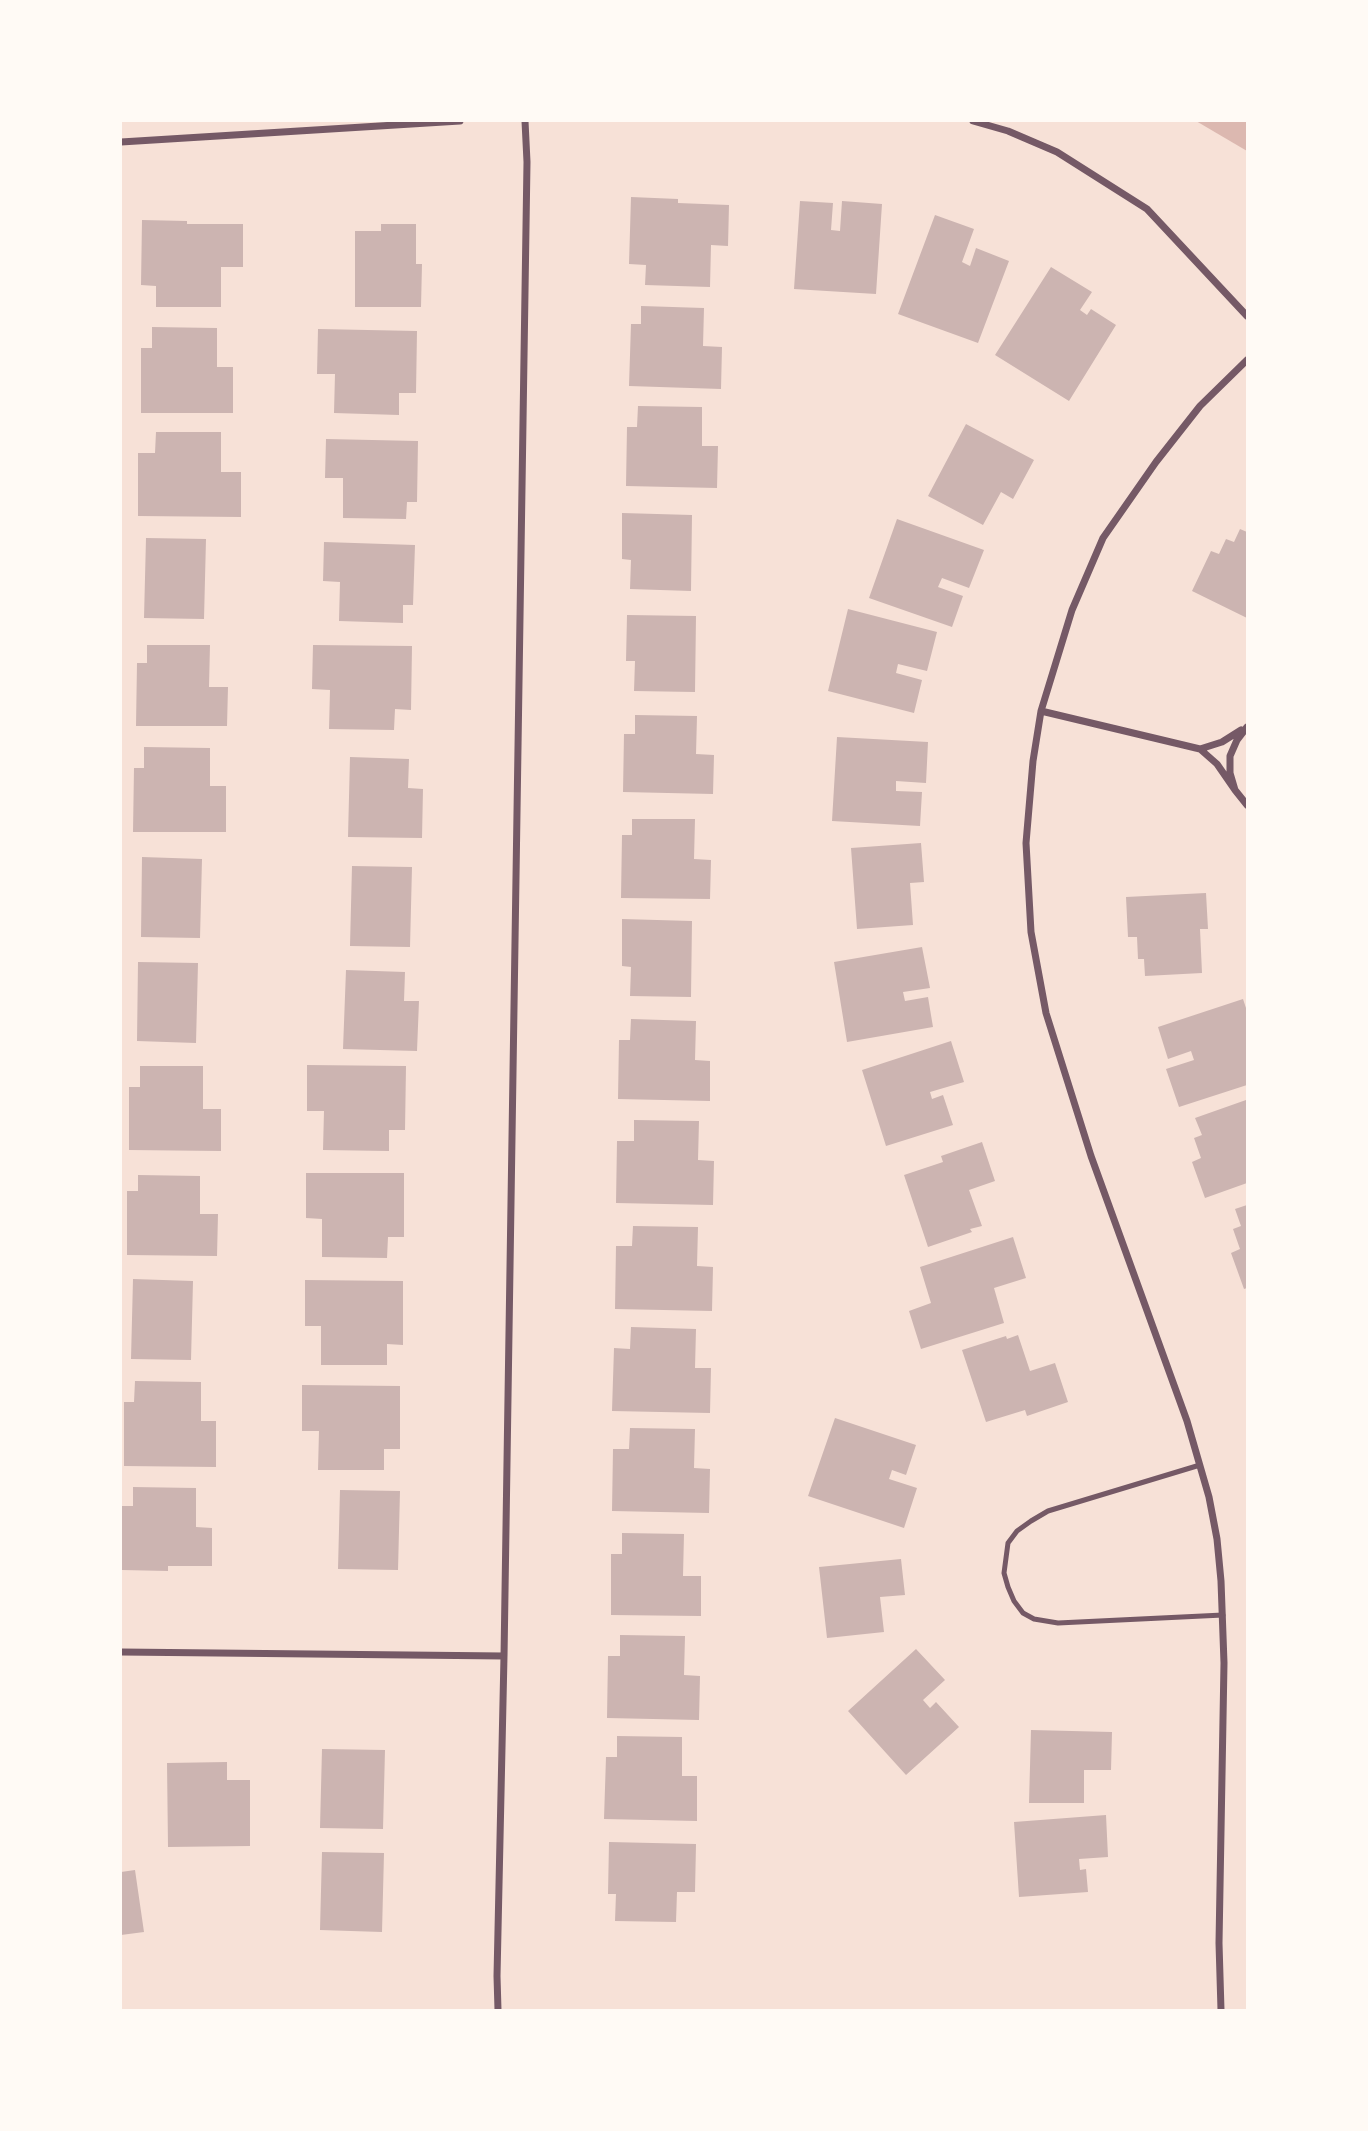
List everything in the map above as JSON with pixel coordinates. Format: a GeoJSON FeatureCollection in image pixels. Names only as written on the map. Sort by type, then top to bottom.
{"type":"FeatureCollection","features":[{"type":"Feature","properties":{"kind":"street"},"geometry":{"type":"LineString","coordinates":[[121,142],[460,121]]}},
{"type":"Feature","properties":{"kind":"street"},"geometry":{"type":"LineString","coordinates":[[498,2010],[525,121]]}},
{"type":"Feature","properties":{"kind":"street"},"geometry":{"type":"LineString","coordinates":[[973,121],[1008,131],[1057,152],[1147,209],[1247,316]]}},
{"type":"Feature","properties":{"kind":"street"},"geometry":{"type":"LineString","coordinates":[[1221,2010],[1219,1943],[1223,1615],[1217,1539],[1187,1421],[1091,1156],[1046,1013],[1031,932],[1026,843],[1033,761],[1041,712],[1072,610],[1103,538],[1156,462],[1200,406],[1247,360]]}},
{"type":"Feature","properties":{"kind":"street"},"geometry":{"type":"LineString","coordinates":[[1041,712],[1200,749],[1217,764],[1247,805]]}},
{"type":"Feature","properties":{"kind":"street"},"geometry":{"type":"LineString","coordinates":[[1200,749],[1247,727]]}},
{"type":"Feature","properties":{"kind":"street"},"geometry":{"type":"LineString","coordinates":[[1235,790],[1230,774],[1230,756],[1247,727]]}},
{"type":"Feature","properties":{"kind":"street"},"geometry":{"type":"LineString","coordinates":[[121,1652],[504,1656]]}},
{"type":"Feature","properties":{"kind":"lane"},"geometry":{"type":"LineString","coordinates":[[1200,1465],[1048,1511],[1017,1531],[1008,1543],[1004,1573],[1014,1601],[1023,1613],[1034,1619],[1058,1623],[1223,1615]]}},
{"type":"Feature","properties":{"kind":"shaded area"},"geometry":{"type":"Polygon","coordinates":[[[1196,121],[1247,121],[1247,151],[1196,121]]]}},
{"type":"Feature","properties":{"kind":"building"},"geometry":{"type":"Polygon","coordinates":[[[631,197],[678,199],[678,203],[729,205],[728,246],[711,245],[710,287],[645,285],[646,265],[629,264],[631,197]]]}},
{"type":"Feature","properties":{"kind":"building"},"geometry":{"type":"Polygon","coordinates":[[[800,201],[833,203],[831,230],[840,231],[842,201],[882,204],[876,294],[794,289],[800,201]]]}},
{"type":"Feature","properties":{"kind":"building"},"geometry":{"type":"Polygon","coordinates":[[[935,215],[974,229],[962,262],[970,266],[976,248],[1009,261],[978,343],[898,314],[935,215]]]}},
{"type":"Feature","properties":{"kind":"building"},"geometry":{"type":"Polygon","coordinates":[[[142,220],[187,221],[187,224],[243,224],[243,267],[221,267],[221,307],[156,307],[156,286],[141,285],[142,220]]]}},
{"type":"Feature","properties":{"kind":"building"},"geometry":{"type":"Polygon","coordinates":[[[381,224],[416,224],[416,264],[422,264],[421,307],[355,307],[355,231],[381,231],[381,224]]]}},
{"type":"Feature","properties":{"kind":"building"},"geometry":{"type":"Polygon","coordinates":[[[1051,267],[1092,292],[1080,310],[1087,315],[1091,309],[1116,325],[1069,401],[995,355],[1051,267]]]}},
{"type":"Feature","properties":{"kind":"building"},"geometry":{"type":"Polygon","coordinates":[[[641,306],[704,308],[703,346],[722,347],[721,389],[629,386],[631,324],[641,324],[641,306]]]}},
{"type":"Feature","properties":{"kind":"building"},"geometry":{"type":"Polygon","coordinates":[[[152,327],[217,328],[217,367],[233,367],[233,413],[141,413],[141,348],[152,348],[152,327]]]}},
{"type":"Feature","properties":{"kind":"building"},"geometry":{"type":"Polygon","coordinates":[[[318,329],[417,331],[416,393],[399,393],[399,415],[334,413],[335,374],[317,374],[318,329]]]}},
{"type":"Feature","properties":{"kind":"building"},"geometry":{"type":"Polygon","coordinates":[[[638,406],[702,407],[702,446],[718,446],[717,488],[626,486],[627,427],[637,427],[638,406]]]}},
{"type":"Feature","properties":{"kind":"building"},"geometry":{"type":"Polygon","coordinates":[[[966,424],[1034,460],[1013,499],[1001,492],[983,525],[928,496],[966,424]]]}},
{"type":"Feature","properties":{"kind":"building"},"geometry":{"type":"Polygon","coordinates":[[[156,432],[221,432],[221,472],[241,472],[241,517],[138,516],[138,453],[155,453],[156,432]]]}},
{"type":"Feature","properties":{"kind":"building"},"geometry":{"type":"Polygon","coordinates":[[[326,439],[418,441],[417,502],[407,502],[406,519],[343,518],[343,478],[325,478],[326,439]]]}},
{"type":"Feature","properties":{"kind":"building"},"geometry":{"type":"Polygon","coordinates":[[[622,513],[692,515],[691,591],[630,589],[631,560],[622,559],[622,513]]]}},
{"type":"Feature","properties":{"kind":"building"},"geometry":{"type":"Polygon","coordinates":[[[897,519],[984,550],[969,588],[942,578],[938,587],[963,596],[952,627],[869,598],[897,519]]]}},
{"type":"Feature","properties":{"kind":"building"},"geometry":{"type":"Polygon","coordinates":[[[1240,529],[1247,532],[1247,618],[1192,591],[1211,551],[1219,554],[1226,539],[1234,542],[1240,529]]]}},
{"type":"Feature","properties":{"kind":"building"},"geometry":{"type":"Polygon","coordinates":[[[146,538],[206,539],[204,619],[144,618],[146,538]]]}},
{"type":"Feature","properties":{"kind":"building"},"geometry":{"type":"Polygon","coordinates":[[[324,542],[415,545],[413,605],[403,605],[403,623],[339,621],[340,582],[323,581],[324,542]]]}},
{"type":"Feature","properties":{"kind":"building"},"geometry":{"type":"Polygon","coordinates":[[[848,609],[937,632],[927,671],[898,664],[896,673],[922,680],[914,713],[828,691],[848,609]]]}},
{"type":"Feature","properties":{"kind":"building"},"geometry":{"type":"Polygon","coordinates":[[[627,615],[696,616],[695,692],[634,691],[635,661],[626,661],[627,615]]]}},
{"type":"Feature","properties":{"kind":"building"},"geometry":{"type":"Polygon","coordinates":[[[147,645],[210,645],[209,687],[228,687],[227,726],[136,726],[137,663],[147,663],[147,645]]]}},
{"type":"Feature","properties":{"kind":"building"},"geometry":{"type":"Polygon","coordinates":[[[313,645],[412,646],[411,710],[395,709],[394,730],[329,729],[330,690],[312,689],[313,645]]]}},
{"type":"Feature","properties":{"kind":"building"},"geometry":{"type":"Polygon","coordinates":[[[635,715],[697,716],[696,754],[714,755],[713,794],[623,792],[624,734],[635,734],[635,715]]]}},
{"type":"Feature","properties":{"kind":"building"},"geometry":{"type":"Polygon","coordinates":[[[837,737],[928,742],[926,783],[896,781],[896,791],[922,792],[920,826],[832,821],[837,737]]]}},
{"type":"Feature","properties":{"kind":"building"},"geometry":{"type":"Polygon","coordinates":[[[144,747],[210,748],[210,786],[226,786],[226,832],[133,832],[134,768],[144,768],[144,747]]]}},
{"type":"Feature","properties":{"kind":"building"},"geometry":{"type":"Polygon","coordinates":[[[350,757],[409,759],[408,788],[423,789],[422,838],[348,837],[350,757]]]}},
{"type":"Feature","properties":{"kind":"building"},"geometry":{"type":"Polygon","coordinates":[[[632,819],[695,819],[694,859],[711,860],[710,899],[621,898],[622,835],[632,835],[632,819]]]}},
{"type":"Feature","properties":{"kind":"building"},"geometry":{"type":"Polygon","coordinates":[[[921,843],[924,882],[910,883],[913,925],[857,929],[851,848],[921,843]]]}},
{"type":"Feature","properties":{"kind":"building"},"geometry":{"type":"Polygon","coordinates":[[[142,857],[202,859],[200,938],[141,937],[142,857]]]}},
{"type":"Feature","properties":{"kind":"building"},"geometry":{"type":"Polygon","coordinates":[[[352,866],[412,867],[410,947],[350,946],[352,866]]]}},
{"type":"Feature","properties":{"kind":"building"},"geometry":{"type":"Polygon","coordinates":[[[1206,893],[1208,929],[1200,929],[1202,973],[1145,976],[1144,959],[1138,959],[1137,937],[1128,937],[1126,897],[1206,893]]]}},
{"type":"Feature","properties":{"kind":"building"},"geometry":{"type":"Polygon","coordinates":[[[622,919],[692,921],[691,997],[630,996],[631,967],[622,966],[622,919]]]}},
{"type":"Feature","properties":{"kind":"building"},"geometry":{"type":"Polygon","coordinates":[[[922,947],[930,988],[903,992],[905,1001],[928,997],[933,1027],[847,1042],[834,962],[922,947]]]}},
{"type":"Feature","properties":{"kind":"building"},"geometry":{"type":"Polygon","coordinates":[[[138,962],[198,963],[196,1043],[137,1041],[138,962]]]}},
{"type":"Feature","properties":{"kind":"building"},"geometry":{"type":"Polygon","coordinates":[[[346,970],[405,972],[404,1001],[419,1001],[417,1051],[343,1049],[346,970]]]}},
{"type":"Feature","properties":{"kind":"building"},"geometry":{"type":"Polygon","coordinates":[[[1243,999],[1247,1011],[1247,1085],[1179,1107],[1166,1069],[1194,1060],[1191,1051],[1168,1059],[1158,1027],[1243,999]]]}},
{"type":"Feature","properties":{"kind":"building"},"geometry":{"type":"Polygon","coordinates":[[[631,1019],[696,1021],[695,1060],[710,1061],[710,1101],[618,1099],[619,1040],[630,1040],[631,1019]]]}},
{"type":"Feature","properties":{"kind":"building"},"geometry":{"type":"Polygon","coordinates":[[[951,1041],[964,1082],[930,1092],[932,1099],[943,1095],[953,1125],[886,1146],[862,1070],[951,1041]]]}},
{"type":"Feature","properties":{"kind":"building"},"geometry":{"type":"Polygon","coordinates":[[[307,1065],[406,1066],[405,1130],[389,1130],[389,1151],[323,1150],[324,1111],[307,1111],[307,1065]]]}},
{"type":"Feature","properties":{"kind":"building"},"geometry":{"type":"Polygon","coordinates":[[[140,1066],[203,1066],[203,1109],[221,1109],[221,1151],[129,1150],[129,1087],[140,1087],[140,1066]]]}},
{"type":"Feature","properties":{"kind":"building"},"geometry":{"type":"Polygon","coordinates":[[[1246,1100],[1247,1183],[1205,1198],[1192,1162],[1201,1158],[1194,1138],[1202,1135],[1195,1118],[1246,1100]]]}},
{"type":"Feature","properties":{"kind":"building"},"geometry":{"type":"Polygon","coordinates":[[[634,1120],[699,1121],[698,1160],[714,1161],[713,1205],[616,1203],[617,1141],[634,1141],[634,1120]]]}},
{"type":"Feature","properties":{"kind":"building"},"geometry":{"type":"Polygon","coordinates":[[[982,1142],[995,1181],[969,1190],[982,1226],[928,1247],[904,1175],[943,1162],[941,1156],[982,1142]]]}},
{"type":"Feature","properties":{"kind":"building"},"geometry":{"type":"Polygon","coordinates":[[[306,1173],[404,1173],[404,1237],[388,1237],[387,1258],[322,1257],[322,1219],[306,1218],[306,1173]]]}},
{"type":"Feature","properties":{"kind":"building"},"geometry":{"type":"Polygon","coordinates":[[[138,1175],[200,1176],[200,1214],[218,1214],[217,1256],[127,1255],[127,1191],[138,1191],[138,1175]]]}},
{"type":"Feature","properties":{"kind":"building"},"geometry":{"type":"Polygon","coordinates":[[[1247,1205],[1247,1288],[1244,1289],[1231,1253],[1240,1249],[1233,1229],[1241,1226],[1235,1209],[1247,1205]]]}},
{"type":"Feature","properties":{"kind":"building"},"geometry":{"type":"Polygon","coordinates":[[[633,1226],[698,1227],[697,1266],[713,1267],[712,1311],[615,1309],[616,1246],[632,1246],[633,1226]]]}},
{"type":"Feature","properties":{"kind":"building"},"geometry":{"type":"Polygon","coordinates":[[[1013,1237],[1026,1278],[994,1288],[1004,1323],[921,1349],[909,1311],[931,1303],[920,1267],[1013,1237]]]}},
{"type":"Feature","properties":{"kind":"building"},"geometry":{"type":"Polygon","coordinates":[[[133,1279],[193,1281],[191,1360],[131,1359],[133,1279]]]}},
{"type":"Feature","properties":{"kind":"building"},"geometry":{"type":"Polygon","coordinates":[[[305,1280],[403,1281],[403,1345],[387,1344],[387,1365],[321,1365],[321,1326],[305,1326],[305,1280]]]}},
{"type":"Feature","properties":{"kind":"building"},"geometry":{"type":"Polygon","coordinates":[[[631,1327],[696,1329],[695,1368],[711,1368],[710,1413],[612,1411],[614,1348],[630,1349],[631,1327]]]}},
{"type":"Feature","properties":{"kind":"building"},"geometry":{"type":"Polygon","coordinates":[[[1018,1335],[1030,1371],[1055,1363],[1068,1402],[1027,1416],[1025,1410],[986,1422],[962,1350],[1006,1336],[1007,1339],[1018,1335]]]}},
{"type":"Feature","properties":{"kind":"building"},"geometry":{"type":"Polygon","coordinates":[[[135,1381],[201,1382],[201,1421],[216,1421],[216,1467],[124,1466],[124,1402],[134,1402],[135,1381]]]}},
{"type":"Feature","properties":{"kind":"building"},"geometry":{"type":"Polygon","coordinates":[[[302,1385],[400,1386],[400,1449],[384,1449],[384,1470],[318,1470],[319,1431],[302,1431],[302,1385]]]}},
{"type":"Feature","properties":{"kind":"building"},"geometry":{"type":"Polygon","coordinates":[[[835,1418],[916,1445],[906,1475],[892,1470],[889,1479],[917,1488],[904,1528],[808,1496],[835,1418]]]}},
{"type":"Feature","properties":{"kind":"building"},"geometry":{"type":"Polygon","coordinates":[[[630,1428],[695,1429],[694,1468],[710,1469],[709,1513],[612,1511],[613,1449],[629,1449],[630,1428]]]}},
{"type":"Feature","properties":{"kind":"building"},"geometry":{"type":"Polygon","coordinates":[[[133,1487],[196,1488],[196,1527],[212,1528],[212,1566],[168,1566],[168,1571],[122,1570],[122,1506],[133,1506],[133,1487]]]}},
{"type":"Feature","properties":{"kind":"building"},"geometry":{"type":"Polygon","coordinates":[[[340,1490],[400,1491],[398,1570],[338,1569],[340,1490]]]}},
{"type":"Feature","properties":{"kind":"building"},"geometry":{"type":"Polygon","coordinates":[[[622,1533],[684,1534],[683,1576],[701,1576],[701,1616],[611,1615],[611,1554],[622,1554],[622,1533]]]}},
{"type":"Feature","properties":{"kind":"building"},"geometry":{"type":"Polygon","coordinates":[[[901,1559],[905,1595],[880,1597],[884,1632],[827,1638],[819,1567],[901,1559]]]}},
{"type":"Feature","properties":{"kind":"building"},"geometry":{"type":"Polygon","coordinates":[[[620,1635],[685,1636],[684,1675],[700,1676],[699,1720],[607,1718],[608,1656],[620,1656],[620,1635]]]}},
{"type":"Feature","properties":{"kind":"building"},"geometry":{"type":"Polygon","coordinates":[[[916,1649],[945,1680],[923,1700],[930,1708],[936,1702],[959,1727],[906,1775],[848,1711],[916,1649]]]}},
{"type":"Feature","properties":{"kind":"building"},"geometry":{"type":"Polygon","coordinates":[[[1031,1730],[1112,1732],[1111,1770],[1084,1770],[1084,1803],[1029,1803],[1031,1730]]]}},
{"type":"Feature","properties":{"kind":"building"},"geometry":{"type":"Polygon","coordinates":[[[617,1736],[682,1737],[682,1776],[697,1776],[697,1821],[604,1819],[606,1757],[617,1757],[617,1736]]]}},
{"type":"Feature","properties":{"kind":"building"},"geometry":{"type":"Polygon","coordinates":[[[322,1749],[385,1750],[383,1829],[320,1828],[322,1749]]]}},
{"type":"Feature","properties":{"kind":"building"},"geometry":{"type":"Polygon","coordinates":[[[227,1762],[227,1780],[250,1780],[250,1846],[168,1847],[167,1763],[227,1762]]]}},
{"type":"Feature","properties":{"kind":"building"},"geometry":{"type":"Polygon","coordinates":[[[1106,1815],[1108,1857],[1079,1859],[1080,1870],[1086,1869],[1088,1892],[1019,1897],[1014,1822],[1106,1815]]]}},
{"type":"Feature","properties":{"kind":"building"},"geometry":{"type":"Polygon","coordinates":[[[609,1842],[696,1844],[695,1892],[677,1892],[676,1922],[615,1921],[616,1894],[608,1894],[609,1842]]]}},
{"type":"Feature","properties":{"kind":"building"},"geometry":{"type":"Polygon","coordinates":[[[322,1852],[384,1853],[382,1932],[320,1930],[322,1852]]]}},
{"type":"Feature","properties":{"kind":"building"},"geometry":{"type":"Polygon","coordinates":[[[135,1870],[144,1932],[121,1935],[121,1872],[135,1870]]]}}]}
